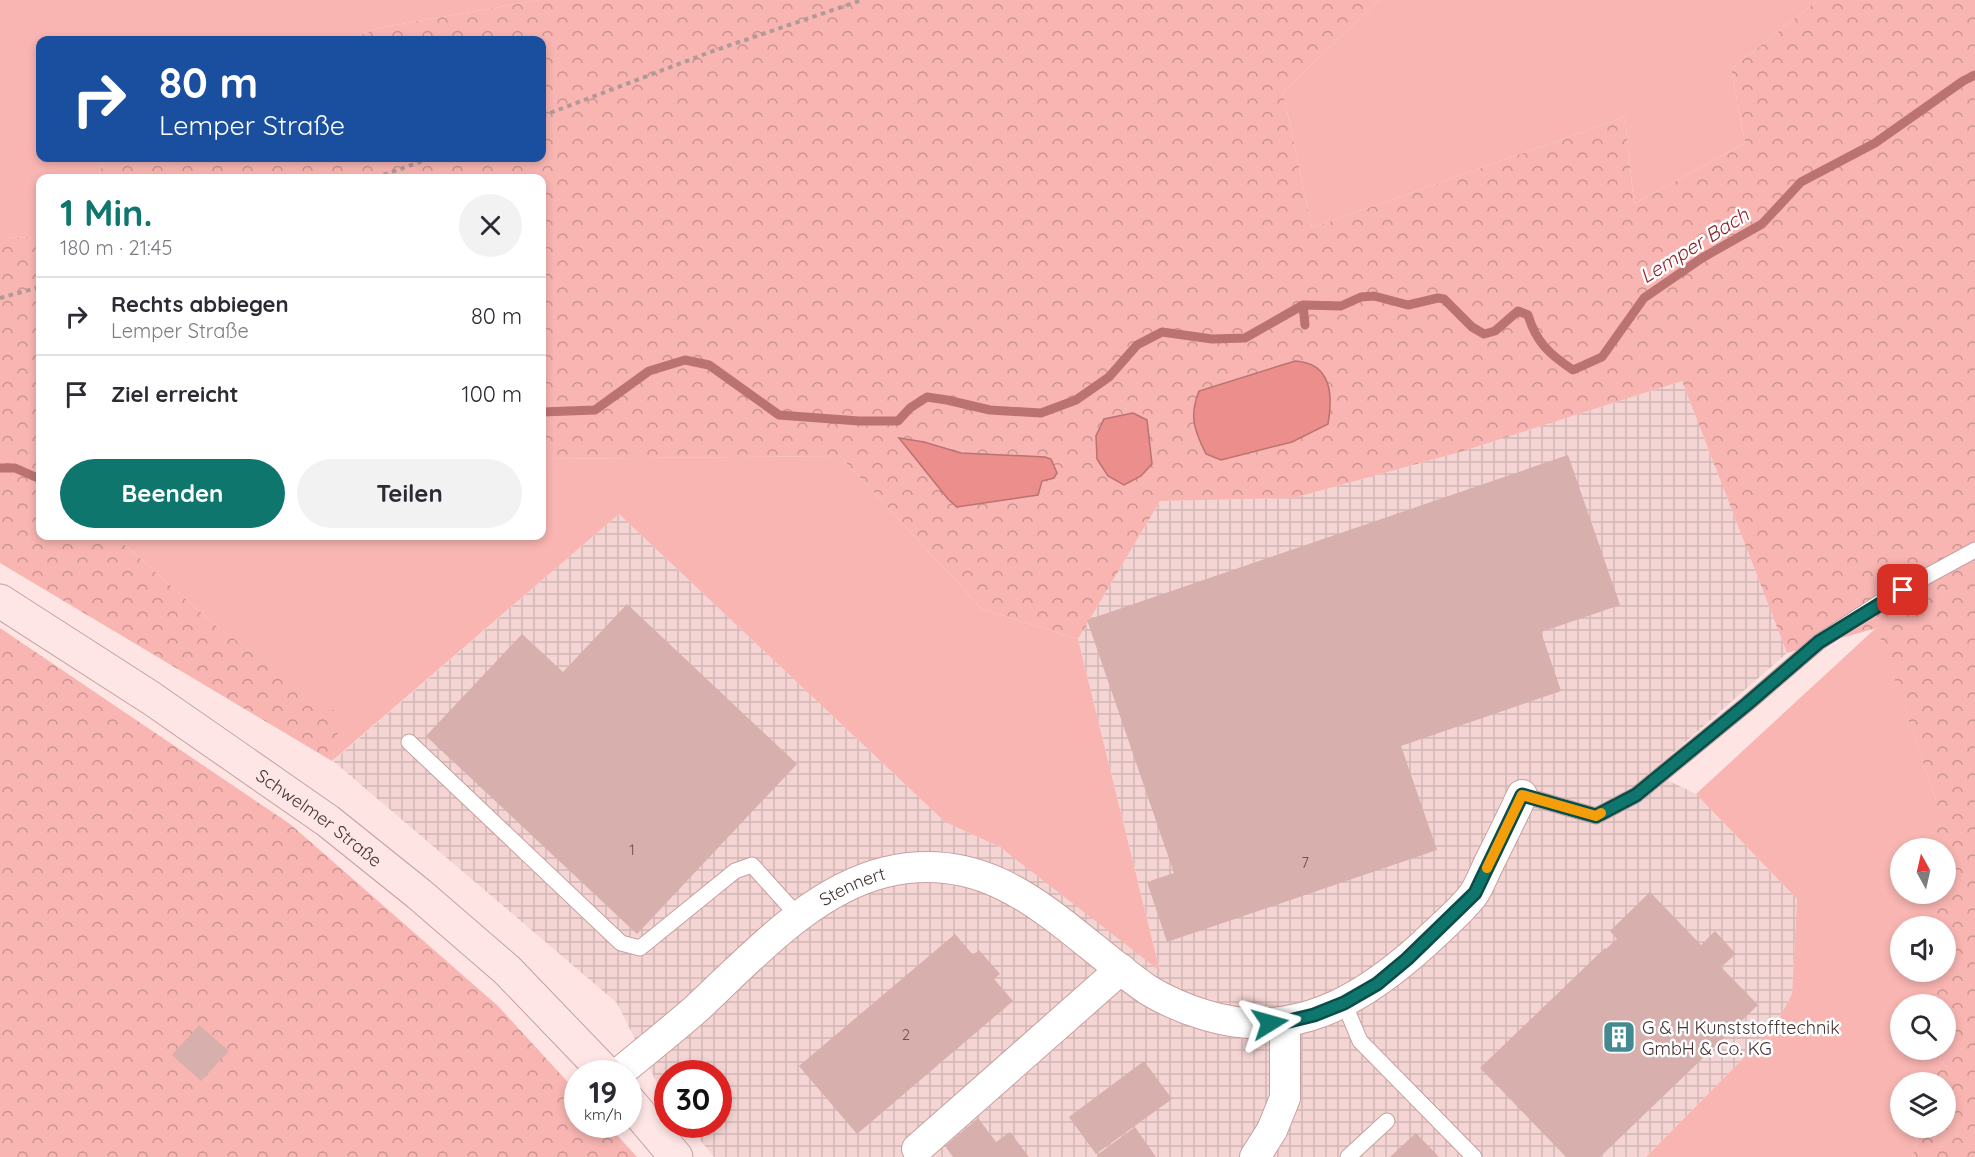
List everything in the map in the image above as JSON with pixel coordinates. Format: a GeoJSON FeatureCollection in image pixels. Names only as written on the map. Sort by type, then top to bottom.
{"type":"FeatureCollection","features":[{"type":"Feature","properties":{"kind":"main road","name":"Schwelmer Straße"},"geometry":{"type":"LineString","coordinates":[[0,601],[151,698],[328,821],[419,894],[507,970],[594,1060]]}},
{"type":"Feature","properties":{"kind":"main road"},"geometry":{"type":"LineString","coordinates":[[642,1117],[676,1157]]}},
{"type":"Feature","properties":{"kind":"street","name":"Stennert"},"geometry":{"type":"LineString","coordinates":[[635,1060],[798,916],[852,883],[887,872],[927,867],[951,869],[992,880],[1023,895],[1056,917],[1150,991],[1191,1011],[1228,1022],[1285,1022],[1314,1015],[1344,1003],[1377,984],[1407,959],[1475,893],[1522,795]]}},
{"type":"Feature","properties":{"kind":"street"},"geometry":{"type":"LineString","coordinates":[[917,1149],[1121,969]]}},
{"type":"Feature","properties":{"kind":"street"},"geometry":{"type":"LineString","coordinates":[[1255,1157],[1272,1130],[1285,1098],[1285,1022]]}},
{"type":"Feature","properties":{"kind":"lane"},"geometry":{"type":"LineString","coordinates":[[1522,795],[1596,816],[1636,795],[1819,642],[1886,599],[1975,550]]}},
{"type":"Feature","properties":{"kind":"lane"},"geometry":{"type":"LineString","coordinates":[[409,742],[621,943],[640,948],[735,871],[752,865],[798,916]]}},
{"type":"Feature","properties":{"kind":"lane"},"geometry":{"type":"LineString","coordinates":[[1344,1003],[1360,1041],[1474,1157]]}},
{"type":"Feature","properties":{"kind":"lane"},"geometry":{"type":"LineString","coordinates":[[1348,1157],[1387,1121]]}},
{"type":"Feature","properties":{"kind":"path"},"geometry":{"type":"LineString","coordinates":[[546,114],[713,51],[862,0]]}},
{"type":"Feature","properties":{"kind":"path"},"geometry":{"type":"LineString","coordinates":[[386,174],[420,162]]}},
{"type":"Feature","properties":{"kind":"path"},"geometry":{"type":"LineString","coordinates":[[0,298],[36,287]]}},
{"type":"Feature","properties":{"kind":"shaded area"},"geometry":{"type":"Polygon","coordinates":[[[1295,361],[1307,363],[1323,374],[1330,392],[1328,424],[1292,442],[1221,460],[1206,454],[1194,423],[1194,408],[1199,391],[1295,361]]]}},
{"type":"Feature","properties":{"kind":"shaded area"},"geometry":{"type":"Polygon","coordinates":[[[1682,381],[1787,653],[1651,772],[1696,794],[1797,899],[1792,994],[1775,1026],[1646,1157],[714,1157],[699,1138],[732,1138],[732,1060],[654,1060],[654,1077],[617,1003],[333,761],[619,514],[945,822],[1000,847],[1160,970],[1078,639],[1160,501],[1294,498],[1460,452],[1682,381]]]}},
{"type":"Feature","properties":{"kind":"shaded area"},"geometry":{"type":"Polygon","coordinates":[[[1133,413],[1147,420],[1152,464],[1141,476],[1124,485],[1108,476],[1097,459],[1096,436],[1104,419],[1133,413]]]}},
{"type":"Feature","properties":{"kind":"shaded area"},"geometry":{"type":"Polygon","coordinates":[[[899,438],[924,442],[961,453],[1045,457],[1051,459],[1057,473],[1054,478],[1042,481],[1038,495],[957,507],[899,438]]]}},
{"type":"Feature","properties":{"kind":"green space"},"geometry":{"type":"Polygon","coordinates":[[[0,0],[540,0],[378,28],[359,36],[36,36],[36,162],[104,162],[99,174],[36,174],[36,237],[0,238],[0,0]]]}},
{"type":"Feature","properties":{"kind":"green space"},"geometry":{"type":"Polygon","coordinates":[[[540,0],[1379,0],[1283,92],[1312,228],[1625,117],[1634,204],[1745,143],[1731,69],[1818,0],[1975,0],[1975,1157],[1912,1157],[1918,1138],[1956,1138],[1956,1072],[1936,1072],[1936,1060],[1956,1060],[1956,994],[1936,994],[1936,982],[1956,982],[1956,916],[1936,916],[1936,904],[1956,904],[1956,838],[1936,838],[1936,800],[1877,628],[1787,653],[1682,381],[1460,452],[1294,498],[1160,501],[1078,639],[982,609],[840,456],[546,459],[546,174],[99,174],[104,162],[546,162],[546,36],[359,36],[378,28],[540,0]]]}},
{"type":"Feature","properties":{"kind":"green space"},"geometry":{"type":"Polygon","coordinates":[[[1379,0],[1818,0],[1731,69],[1745,143],[1634,204],[1625,117],[1312,228],[1283,92],[1379,0]]]}},
{"type":"Feature","properties":{"kind":"green space"},"geometry":{"type":"Polygon","coordinates":[[[36,237],[36,540],[119,540],[215,625],[341,716],[332,761],[0,563],[0,238],[36,237]]]}},
{"type":"Feature","properties":{"kind":"green space"},"geometry":{"type":"Polygon","coordinates":[[[840,456],[982,609],[1078,639],[1160,971],[1000,847],[945,822],[619,514],[332,761],[340,716],[215,625],[119,540],[546,540],[546,459],[840,456]]]}},
{"type":"Feature","properties":{"kind":"green space"},"geometry":{"type":"Polygon","coordinates":[[[1877,627],[1936,800],[1936,838],[1890,838],[1890,904],[1936,904],[1936,916],[1890,916],[1890,982],[1936,982],[1936,994],[1890,994],[1890,1060],[1936,1060],[1936,1072],[1890,1072],[1890,1138],[1918,1138],[1912,1157],[1646,1157],[1775,1026],[1792,994],[1797,899],[1696,794],[1877,627]]]}},
{"type":"Feature","properties":{"kind":"green space"},"geometry":{"type":"Polygon","coordinates":[[[0,628],[290,824],[498,1006],[564,1078],[564,1138],[620,1138],[637,1157],[0,1157],[0,628]]]}},
{"type":"Feature","properties":{"kind":"building"},"geometry":{"type":"Polygon","coordinates":[[[1568,455],[1620,605],[1541,632],[1561,691],[1401,746],[1437,850],[1167,942],[1147,882],[1174,873],[1087,620],[1568,455]]]}},
{"type":"Feature","properties":{"kind":"building"},"geometry":{"type":"Polygon","coordinates":[[[627,604],[797,764],[637,934],[426,736],[522,634],[563,672],[627,604]]]}},
{"type":"Feature","properties":{"kind":"building","name":"G & H Kunststofftechnik GmbH & Co. KG"},"geometry":{"type":"Polygon","coordinates":[[[1650,892],[1701,945],[1715,931],[1736,954],[1721,967],[1758,1005],[1600,1157],[1566,1157],[1480,1068],[1617,939],[1610,931],[1650,892]]]}},
{"type":"Feature","properties":{"kind":"building"},"geometry":{"type":"Polygon","coordinates":[[[955,934],[973,955],[979,950],[1000,974],[994,979],[1013,1001],[857,1134],[799,1066],[955,934]]]}},
{"type":"Feature","properties":{"kind":"building"},"geometry":{"type":"Polygon","coordinates":[[[199,1025],[229,1051],[201,1081],[172,1055],[199,1025]]]}},
{"type":"Feature","properties":{"kind":"building"},"geometry":{"type":"Polygon","coordinates":[[[1144,1061],[1172,1099],[1096,1154],[1069,1117],[1144,1061]]]}},
{"type":"Feature","properties":{"kind":"building"},"geometry":{"type":"Polygon","coordinates":[[[978,1118],[996,1142],[1010,1132],[1029,1157],[953,1157],[945,1146],[978,1118]]]}},
{"type":"Feature","properties":{"kind":"building"},"geometry":{"type":"Polygon","coordinates":[[[1135,1127],[1156,1157],[1098,1157],[1097,1155],[1135,1127]]]}},
{"type":"Feature","properties":{"kind":"building"},"geometry":{"type":"Polygon","coordinates":[[[1416,1133],[1439,1157],[1390,1157],[1416,1133]]]}},
{"type":"Feature","properties":{"kind":"waterway","name":"Lemper Bach"},"geometry":{"type":"LineString","coordinates":[[546,412],[595,410],[649,371],[685,360],[709,365],[779,415],[859,421],[898,421],[910,408],[927,397],[990,410],[1041,413],[1076,400],[1109,377],[1137,345],[1162,332],[1212,339],[1245,338],[1303,305],[1341,306],[1361,297],[1374,296],[1408,305],[1438,298],[1444,299],[1472,327],[1484,334],[1495,331],[1518,311],[1528,315],[1544,347],[1573,370],[1602,357],[1644,298],[1702,258],[1762,224],[1801,182],[1875,143],[1975,75]]}},
{"type":"Feature","properties":{"kind":"waterway"},"geometry":{"type":"LineString","coordinates":[[1303,305],[1305,325]]}},
{"type":"Feature","properties":{"kind":"waterway","name":"Lemper Bach"},"geometry":{"type":"LineString","coordinates":[[0,468],[15,468],[36,477]]}},
{"type":"Feature","properties":{"kind":"slow traffic"},"geometry":{"type":"LineString","coordinates":[[1487,868],[1522,795],[1596,816],[1601,813]]}},
{"type":"Feature","properties":{"kind":"place","name":"G & H Kunststofftechnik GmbH & Co. KG"},"geometry":{"type":"Point","coordinates":[1619,1037]}},
{"type":"Feature","properties":{"kind":"route"},"geometry":{"type":"LineString","coordinates":[[1270,1023],[1314,1015],[1344,1003],[1377,984],[1407,959],[1475,893],[1522,795],[1596,816],[1636,795],[1819,642],[1903,590]]}}]}
